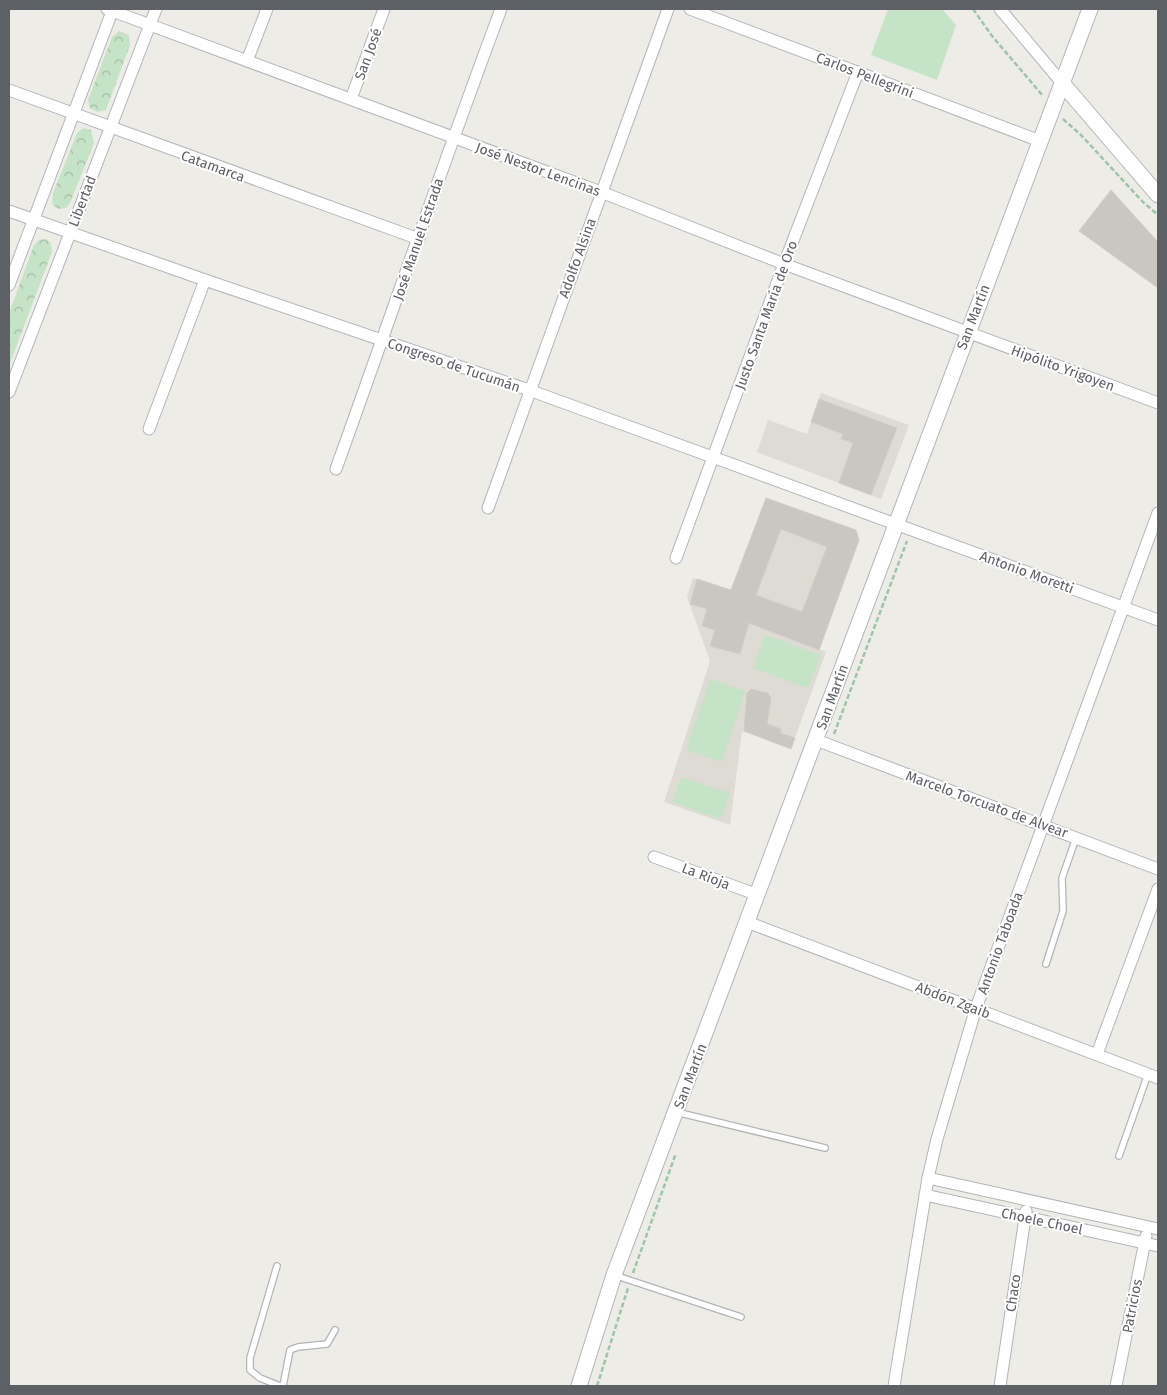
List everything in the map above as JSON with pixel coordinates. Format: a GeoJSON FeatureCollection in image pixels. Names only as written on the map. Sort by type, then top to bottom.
{"type":"FeatureCollection","features":[{"type":"Feature","properties":{"kind":"main road","name":"San Martín"},"geometry":{"type":"LineString","coordinates":[[579,1386],[614,1275],[1090,9]]}},
{"type":"Feature","properties":{"kind":"main road"},"geometry":{"type":"LineString","coordinates":[[1062,83],[1158,195]]}},
{"type":"Feature","properties":{"kind":"street","name":"José Nestor Lencinas"},"geometry":{"type":"LineString","coordinates":[[110,9],[600,192],[967,333]]}},
{"type":"Feature","properties":{"kind":"street"},"geometry":{"type":"LineString","coordinates":[[9,285],[110,9]]}},
{"type":"Feature","properties":{"kind":"street","name":"Libertad"},"geometry":{"type":"LineString","coordinates":[[9,392],[156,9]]}},
{"type":"Feature","properties":{"kind":"street"},"geometry":{"type":"LineString","coordinates":[[247,61],[266,9]]}},
{"type":"Feature","properties":{"kind":"street","name":"San José"},"geometry":{"type":"LineString","coordinates":[[351,99],[384,9]]}},
{"type":"Feature","properties":{"kind":"street","name":"José Manuel Estrada"},"geometry":{"type":"LineString","coordinates":[[336,469],[419,239],[453,137],[501,9]]}},
{"type":"Feature","properties":{"kind":"street","name":"Adolfo Alsina"},"geometry":{"type":"LineString","coordinates":[[488,508],[600,192],[668,9]]}},
{"type":"Feature","properties":{"kind":"street","name":"Carlos Pellegrini"},"geometry":{"type":"LineString","coordinates":[[690,9],[1040,141]]}},
{"type":"Feature","properties":{"kind":"street"},"geometry":{"type":"LineString","coordinates":[[1000,9],[1062,83]]}},
{"type":"Feature","properties":{"kind":"street","name":"Justo Santa María de Oro"},"geometry":{"type":"LineString","coordinates":[[676,558],[784,264],[858,72]]}},
{"type":"Feature","properties":{"kind":"street","name":"Catamarca"},"geometry":{"type":"LineString","coordinates":[[9,90],[419,239]]}},
{"type":"Feature","properties":{"kind":"street","name":"Congreso de Tucumán"},"geometry":{"type":"LineString","coordinates":[[9,211],[529,390],[896,524]]}},
{"type":"Feature","properties":{"kind":"street"},"geometry":{"type":"LineString","coordinates":[[149,429],[205,280]]}},
{"type":"Feature","properties":{"kind":"street","name":"Hipólito Yrigoyen"},"geometry":{"type":"LineString","coordinates":[[967,333],[1158,403]]}},
{"type":"Feature","properties":{"kind":"street","name":"Antonio Taboada"},"geometry":{"type":"LineString","coordinates":[[894,1386],[928,1178],[937,1139],[976,1008],[1158,514]]}},
{"type":"Feature","properties":{"kind":"street","name":"Antonio Moretti"},"geometry":{"type":"LineString","coordinates":[[896,524],[1158,620]]}},
{"type":"Feature","properties":{"kind":"street","name":"Marcelo Torcuato de Alvear"},"geometry":{"type":"LineString","coordinates":[[816,740],[1158,869]]}},
{"type":"Feature","properties":{"kind":"street","name":"La Rioja"},"geometry":{"type":"LineString","coordinates":[[654,857],[758,895]]}},
{"type":"Feature","properties":{"kind":"street"},"geometry":{"type":"LineString","coordinates":[[1097,1054],[1158,889]]}},
{"type":"Feature","properties":{"kind":"street","name":"Abdón Zgaib"},"geometry":{"type":"LineString","coordinates":[[747,922],[1153,1076]]}},
{"type":"Feature","properties":{"kind":"street","name":"Choele Choel"},"geometry":{"type":"LineString","coordinates":[[928,1178],[1153,1228]]}},
{"type":"Feature","properties":{"kind":"street","name":"Choele Choel"},"geometry":{"type":"LineString","coordinates":[[925,1195],[1158,1246]]}},
{"type":"Feature","properties":{"kind":"street","name":"Chaco"},"geometry":{"type":"LineString","coordinates":[[1000,1386],[1027,1200]]}},
{"type":"Feature","properties":{"kind":"street","name":"Patricios"},"geometry":{"type":"LineString","coordinates":[[1116,1386],[1145,1243],[1153,1228]]}},
{"type":"Feature","properties":{"kind":"lane"},"geometry":{"type":"LineString","coordinates":[[1046,964],[1063,911],[1062,878],[1076,838]]}},
{"type":"Feature","properties":{"kind":"lane"},"geometry":{"type":"LineString","coordinates":[[1119,1156],[1153,1076]]}},
{"type":"Feature","properties":{"kind":"lane"},"geometry":{"type":"LineString","coordinates":[[676,1112],[825,1148]]}},
{"type":"Feature","properties":{"kind":"lane"},"geometry":{"type":"LineString","coordinates":[[277,1266],[250,1358],[250,1370],[260,1378],[282,1386],[290,1350],[298,1347],[327,1344],[335,1330]]}},
{"type":"Feature","properties":{"kind":"lane"},"geometry":{"type":"LineString","coordinates":[[614,1275],[741,1317]]}},
{"type":"Feature","properties":{"kind":"shaded area"},"geometry":{"type":"Polygon","coordinates":[[[821,393],[909,425],[881,499],[757,452],[768,420],[807,434],[821,393]]]}},
{"type":"Feature","properties":{"kind":"shaded area"},"geometry":{"type":"Polygon","coordinates":[[[766,498],[856,530],[859,540],[819,649],[826,652],[791,749],[742,731],[730,825],[664,802],[710,661],[687,597],[693,578],[731,590],[766,498]]]}},
{"type":"Feature","properties":{"kind":"green space"},"geometry":{"type":"Polygon","coordinates":[[[888,9],[942,9],[956,25],[937,80],[871,55],[888,9]]]}},
{"type":"Feature","properties":{"kind":"green space"},"geometry":{"type":"Polygon","coordinates":[[[119,31],[129,35],[130,45],[106,110],[97,112],[90,108],[88,100],[112,37],[119,31]]]}},
{"type":"Feature","properties":{"kind":"green space"},"geometry":{"type":"Polygon","coordinates":[[[83,128],[91,130],[94,143],[70,203],[66,208],[58,209],[52,204],[53,193],[77,133],[83,128]]]}},
{"type":"Feature","properties":{"kind":"green space"},"geometry":{"type":"Polygon","coordinates":[[[46,239],[51,243],[52,252],[9,366],[9,313],[34,245],[39,240],[46,239]]]}},
{"type":"Feature","properties":{"kind":"green space"},"geometry":{"type":"Polygon","coordinates":[[[765,635],[821,655],[808,688],[753,668],[765,635]]]}},
{"type":"Feature","properties":{"kind":"green space"},"geometry":{"type":"Polygon","coordinates":[[[710,679],[745,691],[722,762],[686,750],[710,679]]]}},
{"type":"Feature","properties":{"kind":"green space"},"geometry":{"type":"Polygon","coordinates":[[[681,777],[730,793],[721,819],[672,802],[681,777]]]}},
{"type":"Feature","properties":{"kind":"building"},"geometry":{"type":"Polygon","coordinates":[[[1111,190],[1158,242],[1158,288],[1079,231],[1111,190]]]}},
{"type":"Feature","properties":{"kind":"building"},"geometry":{"type":"Polygon","coordinates":[[[819,399],[897,428],[871,495],[839,483],[853,443],[841,439],[843,434],[811,422],[819,399]]]}},
{"type":"Feature","properties":{"kind":"building"},"geometry":{"type":"Polygon","coordinates":[[[766,498],[856,530],[859,540],[819,650],[749,623],[740,654],[710,646],[715,630],[702,626],[707,609],[690,604],[697,579],[731,590],[766,498]],[[781,529],[756,595],[802,612],[827,547],[781,529]]]}},
{"type":"Feature","properties":{"kind":"building"},"geometry":{"type":"Polygon","coordinates":[[[751,689],[768,693],[771,698],[767,724],[781,729],[780,733],[795,738],[791,749],[744,731],[747,693],[751,689]]]}}]}
